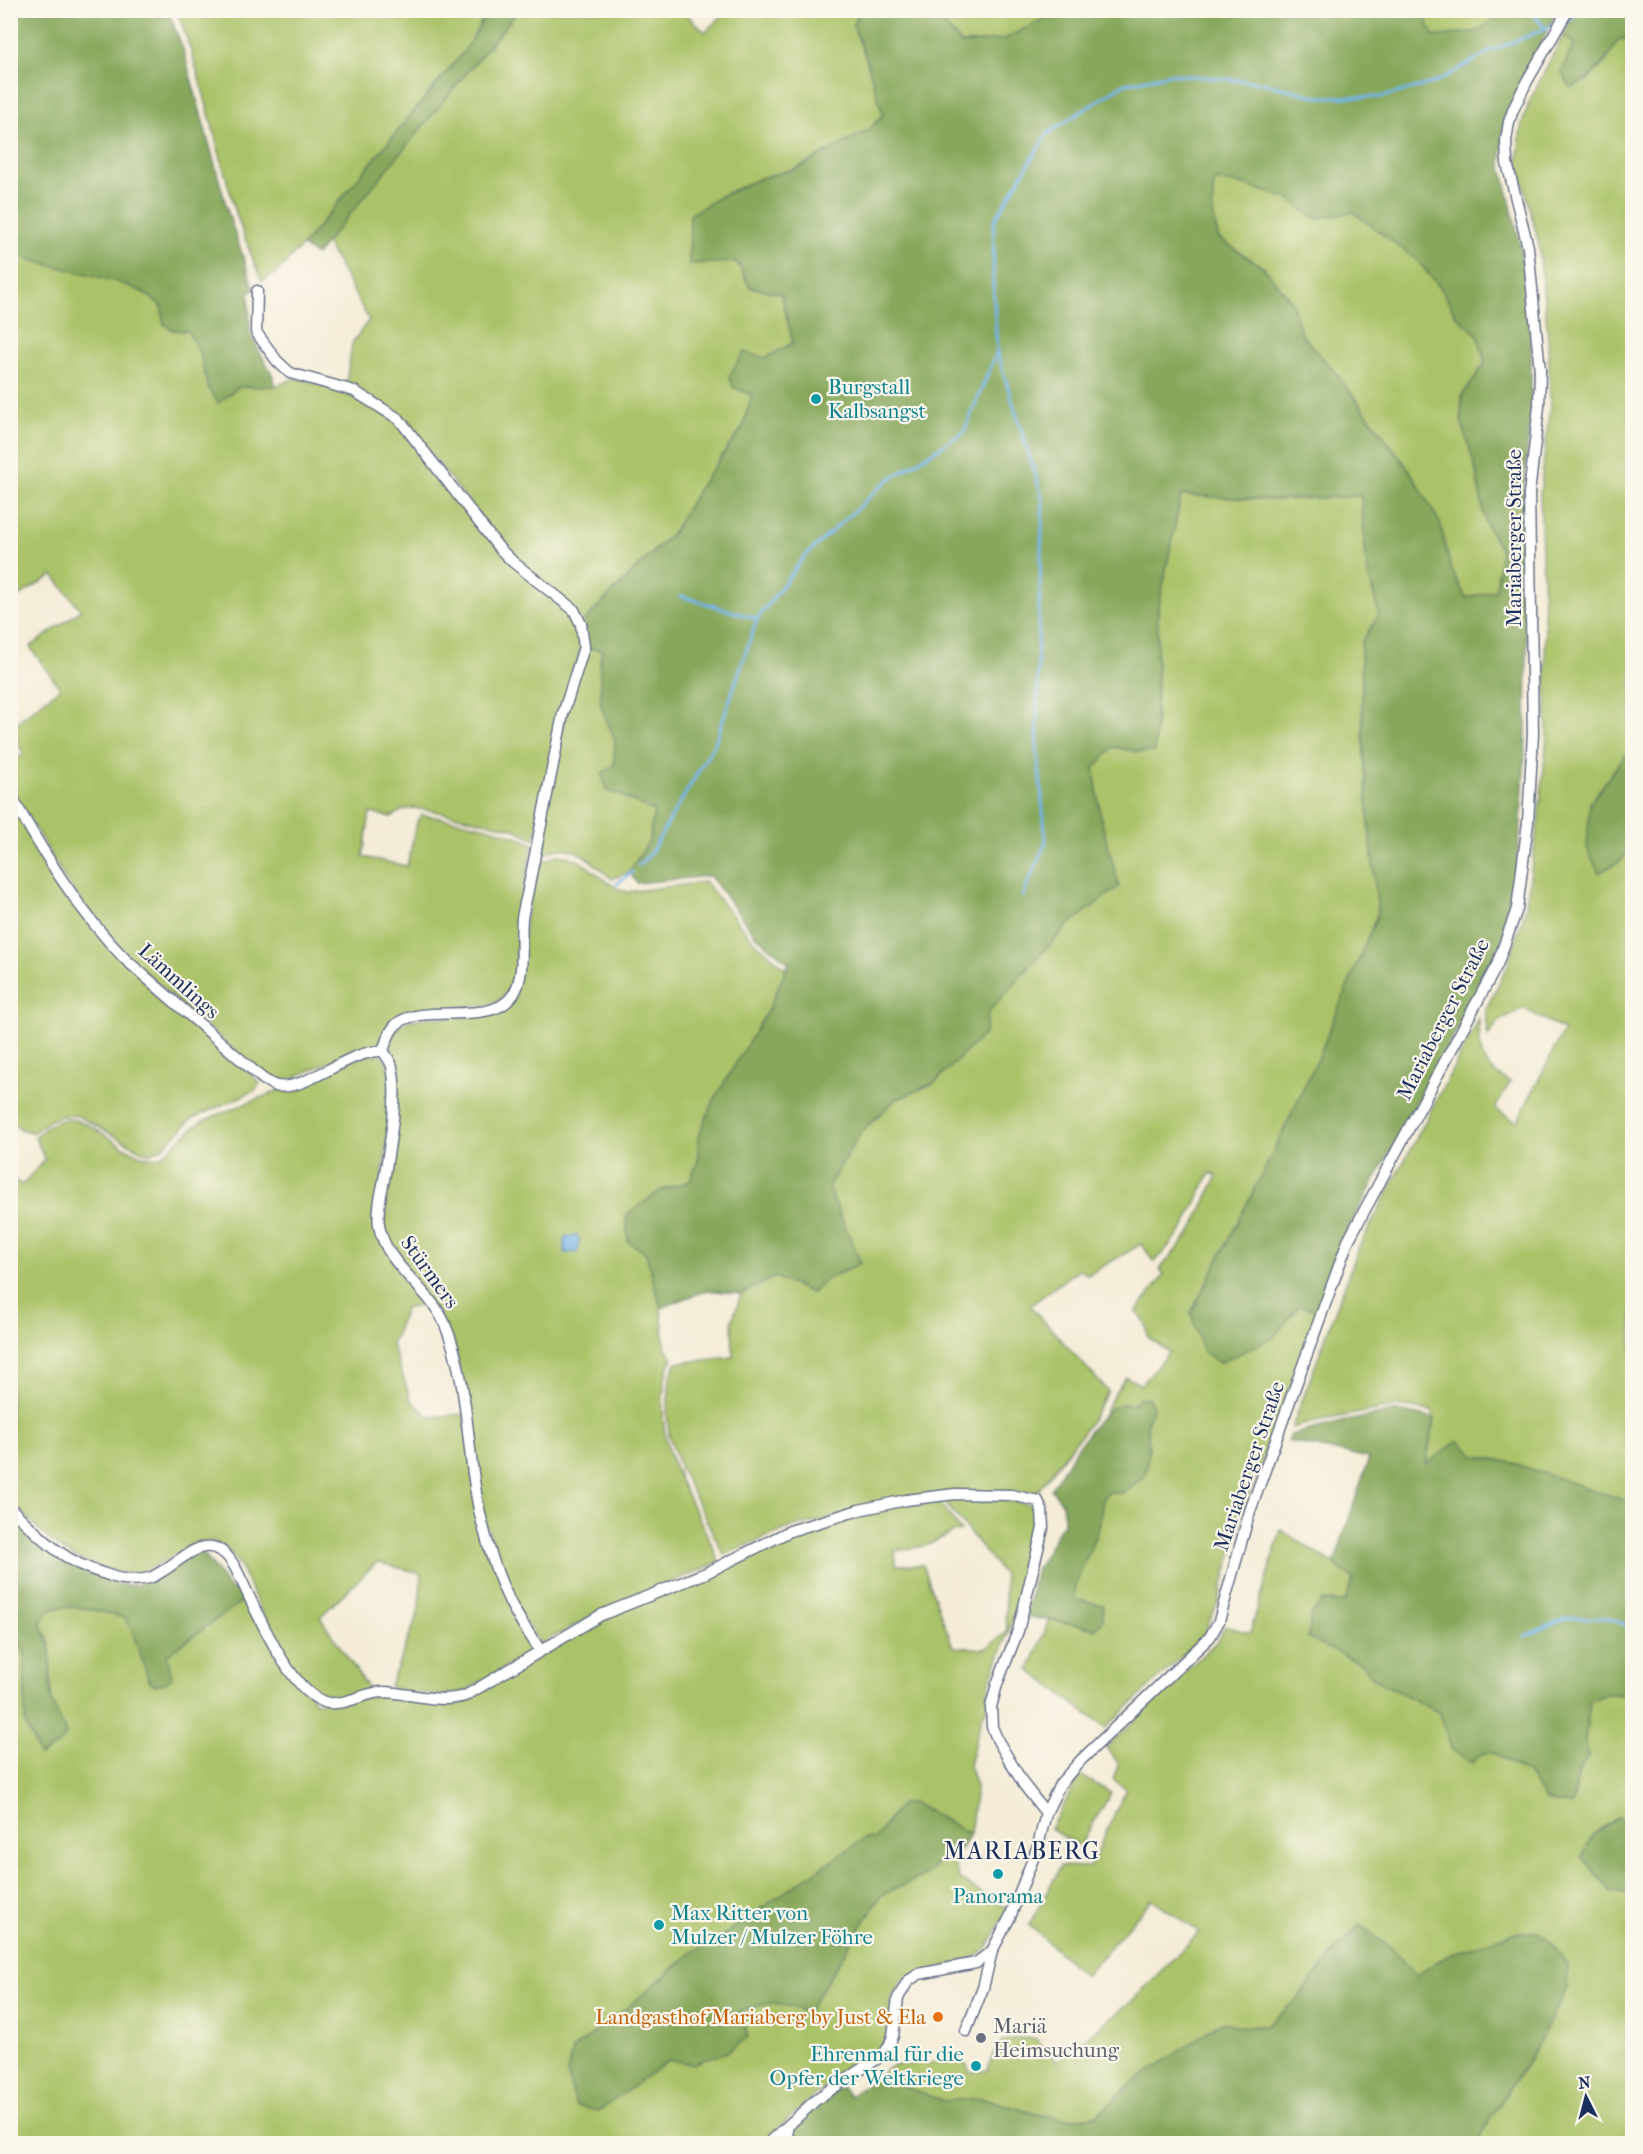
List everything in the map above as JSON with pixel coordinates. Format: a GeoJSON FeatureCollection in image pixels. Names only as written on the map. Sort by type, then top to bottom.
{"type":"FeatureCollection","features":[{"type":"Feature","properties":{"kind":"street"},"geometry":{"type":"LineString","coordinates":[[933,10],[942,10]]}},
{"type":"Feature","properties":{"kind":"street","name":"Mariaberger Straße"},"geometry":{"type":"LineString","coordinates":[[966,2031],[983,1988],[992,1951],[1010,1917],[1038,1846],[1046,1813],[1060,1784],[1210,1637],[1219,1621],[1250,1511],[1348,1241],[1497,964],[1517,909],[1528,822],[1533,734],[1529,494],[1539,406],[1540,371],[1528,247],[1507,163],[1506,141],[1513,110],[1568,10]]}},
{"type":"Feature","properties":{"kind":"street"},"geometry":{"type":"LineString","coordinates":[[257,291],[256,332],[277,361],[290,373],[354,391],[399,419],[499,548],[513,562],[574,610],[581,624],[584,647],[562,714],[522,918],[521,968],[517,987],[507,1002],[494,1009],[411,1016],[402,1020],[396,1024],[388,1037],[383,1051]]}},
{"type":"Feature","properties":{"kind":"street","name":"Lämmlings"},"geometry":{"type":"LineString","coordinates":[[10,794],[30,830],[68,888],[89,919],[111,944],[125,959],[263,1079],[276,1086],[290,1086],[365,1052],[383,1051]]}},
{"type":"Feature","properties":{"kind":"street","name":"Stürmers"},"geometry":{"type":"LineString","coordinates":[[383,1051],[392,1065],[393,1089],[391,1137],[379,1205],[382,1238],[396,1262],[442,1319],[451,1342],[460,1371],[481,1517],[494,1560],[511,1603],[539,1651]]}},
{"type":"Feature","properties":{"kind":"street"},"geometry":{"type":"LineString","coordinates":[[10,1508],[60,1554],[86,1568],[123,1580],[151,1577],[200,1547],[217,1548],[223,1551],[229,1556],[268,1634],[295,1678],[309,1694],[325,1702],[347,1701],[383,1692],[453,1700],[475,1692],[601,1615],[706,1573],[790,1531],[848,1514],[906,1500],[956,1494],[1011,1496],[1038,1501],[1042,1510],[1043,1528],[1018,1631],[997,1684],[991,1707],[992,1727],[998,1741],[1024,1785],[1046,1813]]}},
{"type":"Feature","properties":{"kind":"street"},"geometry":{"type":"LineString","coordinates":[[768,2144],[818,2098],[884,2054],[890,2046],[898,1998],[908,1981],[919,1974],[976,1963],[992,1951]]}},
{"type":"Feature","properties":{"kind":"street"},"geometry":{"type":"LineString","coordinates":[[787,2127],[788,2144]]}},
{"type":"Feature","properties":{"kind":"green space"},"geometry":{"type":"Polygon","coordinates":[[[947,10],[1059,11],[1005,39],[962,44],[935,14],[947,10]]]}},
{"type":"Feature","properties":{"kind":"green space"},"geometry":{"type":"Polygon","coordinates":[[[1576,10],[1632,11],[1632,37],[1618,40],[1599,68],[1571,88],[1561,72],[1574,44],[1563,35],[1576,10]]]}},
{"type":"Feature","properties":{"kind":"green space"},"geometry":{"type":"Polygon","coordinates":[[[10,11],[168,11],[183,49],[229,216],[254,289],[249,294],[250,334],[276,386],[239,387],[218,403],[208,388],[200,353],[188,331],[173,330],[164,324],[161,305],[150,297],[122,284],[11,253],[10,11]]]}},
{"type":"Feature","properties":{"kind":"green space"},"geometry":{"type":"Polygon","coordinates":[[[177,11],[490,11],[466,49],[302,246],[276,273],[262,281],[236,213],[201,86],[177,11]]]}},
{"type":"Feature","properties":{"kind":"green space"},"geometry":{"type":"Polygon","coordinates":[[[490,11],[518,11],[316,255],[302,246],[466,49],[490,11]]]}},
{"type":"Feature","properties":{"kind":"green space"},"geometry":{"type":"Polygon","coordinates":[[[518,11],[683,11],[705,32],[727,11],[860,11],[853,25],[883,114],[870,129],[798,168],[761,178],[721,196],[737,262],[750,287],[781,294],[793,343],[766,358],[733,387],[752,395],[743,427],[699,488],[674,531],[583,622],[515,560],[401,417],[346,384],[352,343],[369,320],[326,242],[518,11]]]}},
{"type":"Feature","properties":{"kind":"green space"},"geometry":{"type":"Polygon","coordinates":[[[860,11],[924,11],[935,14],[962,44],[1005,39],[1059,11],[1422,11],[1434,37],[1478,31],[1505,11],[1557,11],[1504,118],[1501,164],[1521,248],[1531,339],[1531,406],[1523,494],[1527,642],[1526,736],[1521,822],[1512,907],[1495,960],[1343,1238],[1319,1310],[1299,1306],[1273,1338],[1219,1363],[1203,1351],[1191,1313],[1271,1157],[1319,1056],[1378,913],[1363,737],[1361,643],[1379,615],[1367,569],[1361,496],[1272,500],[1181,495],[1158,609],[1155,752],[1139,752],[1113,747],[1094,768],[1101,820],[1119,886],[1067,926],[989,1011],[985,1033],[934,1083],[895,1100],[860,1133],[828,1187],[861,1263],[827,1279],[812,1293],[775,1277],[741,1294],[707,1290],[661,1308],[646,1253],[628,1241],[626,1215],[660,1191],[690,1181],[698,1161],[698,1137],[714,1100],[769,1008],[789,963],[755,935],[710,876],[637,883],[629,872],[649,841],[654,811],[607,791],[602,773],[614,765],[615,740],[601,706],[602,650],[586,648],[583,622],[674,531],[699,488],[743,427],[752,395],[733,387],[729,376],[744,352],[766,358],[793,343],[781,294],[750,287],[737,262],[689,264],[690,215],[721,196],[761,178],[798,168],[870,129],[883,115],[866,58],[853,25],[860,11]],[[1214,180],[1212,207],[1218,238],[1264,268],[1292,302],[1301,334],[1335,372],[1410,471],[1440,523],[1451,569],[1466,598],[1496,590],[1501,551],[1485,521],[1476,470],[1461,420],[1462,396],[1485,363],[1478,335],[1456,315],[1440,287],[1417,260],[1353,212],[1316,219],[1289,199],[1242,184],[1214,180]]]}},
{"type":"Feature","properties":{"kind":"green space"},"geometry":{"type":"Polygon","coordinates":[[[1422,11],[1505,11],[1478,31],[1434,37],[1422,11]]]}},
{"type":"Feature","properties":{"kind":"green space"},"geometry":{"type":"Polygon","coordinates":[[[1563,35],[1575,44],[1561,72],[1587,81],[1607,60],[1618,40],[1632,37],[1632,746],[1590,803],[1621,861],[1632,847],[1632,1503],[1513,1463],[1489,1458],[1475,1456],[1426,1465],[1434,1418],[1432,1411],[1397,1406],[1292,1428],[1359,1247],[1479,1019],[1482,1056],[1491,1070],[1510,1082],[1495,1109],[1517,1122],[1564,1030],[1523,1008],[1499,1021],[1488,1036],[1486,1009],[1507,968],[1525,911],[1538,823],[1547,736],[1540,494],[1550,406],[1548,338],[1539,245],[1518,162],[1522,123],[1530,100],[1563,35]]]}},
{"type":"Feature","properties":{"kind":"green space"},"geometry":{"type":"Polygon","coordinates":[[[1214,180],[1242,184],[1289,199],[1316,219],[1353,212],[1417,260],[1440,287],[1456,315],[1478,335],[1485,363],[1462,396],[1485,521],[1501,551],[1496,590],[1466,599],[1451,569],[1440,523],[1410,471],[1335,372],[1301,334],[1292,302],[1264,268],[1218,238],[1212,207],[1214,180]]]}},
{"type":"Feature","properties":{"kind":"green space"},"geometry":{"type":"Polygon","coordinates":[[[11,253],[122,284],[150,297],[161,305],[164,324],[173,330],[188,331],[200,353],[208,388],[276,386],[295,378],[344,390],[397,421],[469,516],[563,604],[580,625],[581,647],[535,839],[512,828],[414,808],[403,810],[391,817],[370,813],[363,857],[407,866],[417,822],[421,815],[478,825],[533,844],[517,917],[516,967],[512,985],[503,997],[492,1004],[410,1011],[392,1020],[380,1043],[376,1046],[364,1047],[289,1080],[265,1077],[127,957],[70,887],[11,788],[11,764],[23,754],[11,727],[60,688],[30,647],[81,610],[53,575],[11,601],[11,253]]]}},
{"type":"Feature","properties":{"kind":"green space"},"geometry":{"type":"Polygon","coordinates":[[[1181,495],[1272,500],[1361,496],[1367,569],[1379,615],[1361,644],[1363,737],[1378,913],[1319,1056],[1271,1157],[1191,1313],[1273,1338],[1299,1306],[1319,1310],[1244,1509],[1219,1600],[1204,1635],[1106,1728],[1029,1670],[1049,1621],[1072,1622],[1095,1629],[1103,1605],[1074,1599],[1076,1583],[1099,1527],[1103,1497],[1110,1492],[1123,1493],[1131,1488],[1149,1450],[1147,1423],[1153,1407],[1118,1405],[1103,1416],[1126,1377],[1141,1385],[1169,1352],[1148,1337],[1146,1324],[1136,1311],[1164,1275],[1160,1269],[1191,1232],[1217,1176],[1210,1173],[1183,1229],[1155,1262],[1141,1244],[1088,1275],[1079,1269],[1030,1306],[1108,1391],[1089,1424],[1036,1493],[955,1491],[789,1528],[724,1555],[679,1466],[669,1435],[667,1414],[670,1377],[676,1363],[733,1357],[732,1321],[741,1294],[775,1277],[812,1293],[827,1279],[850,1269],[828,1187],[860,1133],[895,1100],[934,1083],[985,1033],[989,1011],[1067,926],[1119,886],[1101,820],[1094,768],[1113,747],[1139,752],[1156,726],[1158,609],[1181,495]]]}},
{"type":"Feature","properties":{"kind":"green space"},"geometry":{"type":"Polygon","coordinates":[[[586,648],[602,649],[601,706],[615,739],[614,765],[607,791],[654,811],[649,841],[629,872],[612,879],[586,857],[569,849],[549,851],[537,857],[565,715],[586,648]]]}},
{"type":"Feature","properties":{"kind":"green space"},"geometry":{"type":"Polygon","coordinates":[[[1632,746],[1632,847],[1621,861],[1599,873],[1587,848],[1590,803],[1632,746]]]}},
{"type":"Feature","properties":{"kind":"green space"},"geometry":{"type":"Polygon","coordinates":[[[10,800],[87,921],[260,1083],[256,1090],[193,1118],[162,1148],[151,1153],[144,1152],[78,1116],[71,1115],[54,1119],[33,1133],[21,1129],[11,1121],[10,800]]]}},
{"type":"Feature","properties":{"kind":"green space"},"geometry":{"type":"Polygon","coordinates":[[[557,855],[577,860],[609,883],[627,892],[705,882],[752,939],[786,969],[769,1008],[698,1137],[698,1161],[690,1181],[660,1191],[628,1241],[646,1253],[661,1308],[665,1347],[673,1358],[664,1382],[663,1392],[663,1422],[667,1443],[681,1483],[719,1562],[600,1612],[540,1644],[521,1615],[507,1587],[484,1517],[454,1341],[390,1247],[382,1222],[395,1064],[391,1044],[395,1031],[403,1023],[416,1019],[477,1015],[515,997],[536,865],[557,855]]]}},
{"type":"Feature","properties":{"kind":"green space"},"geometry":{"type":"Polygon","coordinates":[[[366,1055],[383,1055],[389,1066],[390,1114],[376,1223],[428,1303],[405,1309],[392,1345],[411,1400],[429,1417],[464,1414],[479,1517],[516,1618],[533,1651],[464,1692],[438,1696],[389,1688],[418,1614],[422,1574],[377,1562],[320,1617],[369,1689],[347,1697],[330,1699],[312,1690],[286,1658],[239,1564],[225,1548],[212,1542],[198,1543],[141,1572],[116,1572],[85,1562],[64,1551],[11,1501],[10,1178],[22,1185],[45,1159],[35,1137],[58,1121],[73,1120],[97,1130],[134,1152],[147,1157],[160,1157],[200,1122],[366,1055]]]}},
{"type":"Feature","properties":{"kind":"green space"},"geometry":{"type":"Polygon","coordinates":[[[1139,1398],[1149,1398],[1153,1407],[1147,1423],[1149,1450],[1145,1476],[1123,1493],[1110,1492],[1103,1497],[1099,1527],[1076,1583],[1074,1599],[1103,1605],[1103,1620],[1095,1629],[1026,1616],[1035,1572],[1064,1521],[1063,1504],[1051,1489],[1081,1442],[1101,1418],[1118,1405],[1133,1404],[1139,1398]]]}},
{"type":"Feature","properties":{"kind":"green space"},"geometry":{"type":"Polygon","coordinates":[[[1397,1411],[1434,1418],[1426,1464],[1459,1440],[1475,1456],[1513,1463],[1632,1503],[1632,1695],[1605,1694],[1590,1701],[1585,1740],[1588,1757],[1580,1769],[1572,1804],[1558,1804],[1546,1800],[1527,1773],[1494,1753],[1483,1753],[1472,1763],[1452,1750],[1440,1713],[1372,1678],[1364,1665],[1308,1638],[1312,1613],[1323,1601],[1345,1602],[1353,1579],[1334,1564],[1369,1458],[1288,1441],[1291,1435],[1397,1411]]]}},
{"type":"Feature","properties":{"kind":"green space"},"geometry":{"type":"Polygon","coordinates":[[[947,1498],[1010,1500],[1034,1506],[1037,1520],[1030,1565],[990,1682],[986,1709],[969,1765],[976,1787],[970,1834],[914,1803],[901,1804],[875,1839],[865,1838],[709,1946],[695,1950],[633,2003],[572,2050],[599,2110],[670,2060],[692,2064],[748,2037],[740,2012],[774,2003],[788,2005],[807,2013],[881,1895],[928,1874],[937,1863],[953,1860],[960,1880],[1008,1909],[987,1948],[974,1958],[904,1978],[892,1996],[889,2028],[881,2050],[816,2094],[762,2143],[11,2143],[10,1623],[25,1654],[25,1723],[66,1734],[51,1699],[50,1645],[40,1623],[49,1611],[65,1607],[86,1608],[125,1618],[132,1631],[167,1655],[246,1598],[315,1702],[383,1696],[453,1706],[466,1701],[604,1619],[791,1534],[860,1513],[906,1503],[938,1501],[961,1531],[953,1532],[928,1545],[895,1551],[896,1565],[923,1565],[953,1647],[985,1649],[1007,1632],[1004,1575],[944,1501],[947,1498]]]}},
{"type":"Feature","properties":{"kind":"green space"},"geometry":{"type":"Polygon","coordinates":[[[11,1513],[57,1557],[122,1585],[139,1584],[201,1550],[230,1589],[239,1588],[246,1598],[167,1655],[172,1678],[166,1683],[154,1685],[149,1680],[132,1631],[125,1618],[75,1607],[56,1608],[49,1611],[40,1623],[50,1645],[51,1699],[66,1734],[61,1743],[40,1756],[25,1723],[25,1654],[11,1623],[11,1513]]]}},
{"type":"Feature","properties":{"kind":"green space"},"geometry":{"type":"Polygon","coordinates":[[[1281,1530],[1353,1579],[1345,1602],[1323,1601],[1308,1638],[1364,1665],[1372,1678],[1440,1713],[1452,1750],[1494,1753],[1527,1773],[1546,1800],[1572,1804],[1580,1768],[1588,1757],[1585,1740],[1590,1701],[1605,1694],[1632,1695],[1632,1830],[1619,1817],[1582,1856],[1612,1892],[1629,1894],[1632,1888],[1632,2143],[1478,2143],[1491,2117],[1535,2051],[1567,1986],[1447,1955],[1416,1976],[1390,1947],[1360,1925],[1341,1944],[1296,2000],[1267,2026],[1246,2027],[1222,2022],[1130,2085],[1096,2116],[1066,2119],[1036,2114],[983,2098],[944,2101],[909,2089],[880,2075],[893,2065],[965,2061],[970,2072],[988,2070],[999,2046],[1009,2039],[1017,2038],[1036,2039],[1057,2061],[1131,2002],[1199,1932],[1152,1899],[1085,1976],[1029,1925],[1061,1866],[1090,1867],[1126,1789],[1113,1779],[1119,1763],[1106,1748],[1217,1641],[1225,1626],[1250,1633],[1281,1530]]]}},
{"type":"Feature","properties":{"kind":"green space"},"geometry":{"type":"Polygon","coordinates":[[[1080,1775],[1111,1793],[1080,1846],[1050,1829],[1080,1775]]]}},
{"type":"Feature","properties":{"kind":"green space"},"geometry":{"type":"Polygon","coordinates":[[[914,1803],[970,1834],[953,1860],[937,1863],[928,1874],[881,1895],[807,2013],[788,2005],[774,2003],[740,2012],[748,2037],[727,2052],[692,2064],[669,2060],[599,2111],[576,2106],[567,2073],[572,2050],[633,2003],[695,1950],[709,1946],[865,1838],[875,1839],[901,1804],[914,1803]]]}},
{"type":"Feature","properties":{"kind":"green space"},"geometry":{"type":"Polygon","coordinates":[[[1619,1817],[1632,1830],[1632,1888],[1629,1894],[1612,1892],[1582,1857],[1593,1834],[1619,1817]]]}},
{"type":"Feature","properties":{"kind":"green space"},"geometry":{"type":"Polygon","coordinates":[[[1360,1925],[1390,1947],[1416,1976],[1447,1955],[1517,1932],[1538,1932],[1550,1940],[1568,1966],[1567,1986],[1535,2051],[1491,2117],[1478,2143],[794,2144],[797,2125],[817,2103],[842,2087],[849,2096],[880,2075],[944,2101],[983,2098],[1036,2114],[1066,2119],[1096,2116],[1130,2085],[1222,2022],[1246,2027],[1267,2026],[1296,2000],[1341,1944],[1360,1925]]]}},
{"type":"Feature","properties":{"kind":"water"},"geometry":{"type":"Polygon","coordinates":[[[566,1236],[578,1236],[578,1252],[565,1253],[564,1239],[566,1236]]]}},
{"type":"Feature","properties":{"kind":"waterway"},"geometry":{"type":"LineString","coordinates":[[1530,10],[1546,29]]}},
{"type":"Feature","properties":{"kind":"waterway"},"geometry":{"type":"LineString","coordinates":[[1566,20],[1587,10]]}},
{"type":"Feature","properties":{"kind":"waterway"},"geometry":{"type":"LineString","coordinates":[[639,865],[650,854],[715,743],[757,619],[805,556],[887,481],[964,432],[997,351],[993,283],[994,221],[1047,134],[1124,84],[1171,74],[1258,82],[1318,97],[1382,97],[1436,82],[1489,52],[1554,25]]}},
{"type":"Feature","properties":{"kind":"waterway"},"geometry":{"type":"LineString","coordinates":[[997,352],[1043,500],[1037,748],[1046,842],[1023,896]]}},
{"type":"Feature","properties":{"kind":"waterway"},"geometry":{"type":"LineString","coordinates":[[681,596],[757,619]]}},
{"type":"Feature","properties":{"kind":"waterway"},"geometry":{"type":"LineString","coordinates":[[617,884],[632,872]]}},
{"type":"Feature","properties":{"kind":"waterway"},"geometry":{"type":"LineString","coordinates":[[1525,1636],[1567,1618],[1607,1618],[1632,1627]]}},
{"type":"Feature","properties":{"kind":"place","name":"Burgstall Kalbsangst"},"geometry":{"type":"Point","coordinates":[816,399]}},
{"type":"Feature","properties":{"kind":"place","name":"Panorama"},"geometry":{"type":"Point","coordinates":[998,1874]}},
{"type":"Feature","properties":{"kind":"place","name":"Max Ritter von Mulzer / Mulzer Föhre"},"geometry":{"type":"Point","coordinates":[659,1925]}},
{"type":"Feature","properties":{"kind":"place","name":"Landgasthof Mariaberg by Just & Ela"},"geometry":{"type":"Point","coordinates":[938,2017]}},
{"type":"Feature","properties":{"kind":"place","name":"Mariä Heimsuchung"},"geometry":{"type":"Point","coordinates":[981,2038]}},
{"type":"Feature","properties":{"kind":"place","name":"Ehrenmal für die Opfer der Weltkriege"},"geometry":{"type":"Point","coordinates":[976,2066]}},
{"type":"Feature","properties":{"kind":"district","name":"MARIABERG"},"geometry":{"type":"Point","coordinates":[1022,1851]}}]}
